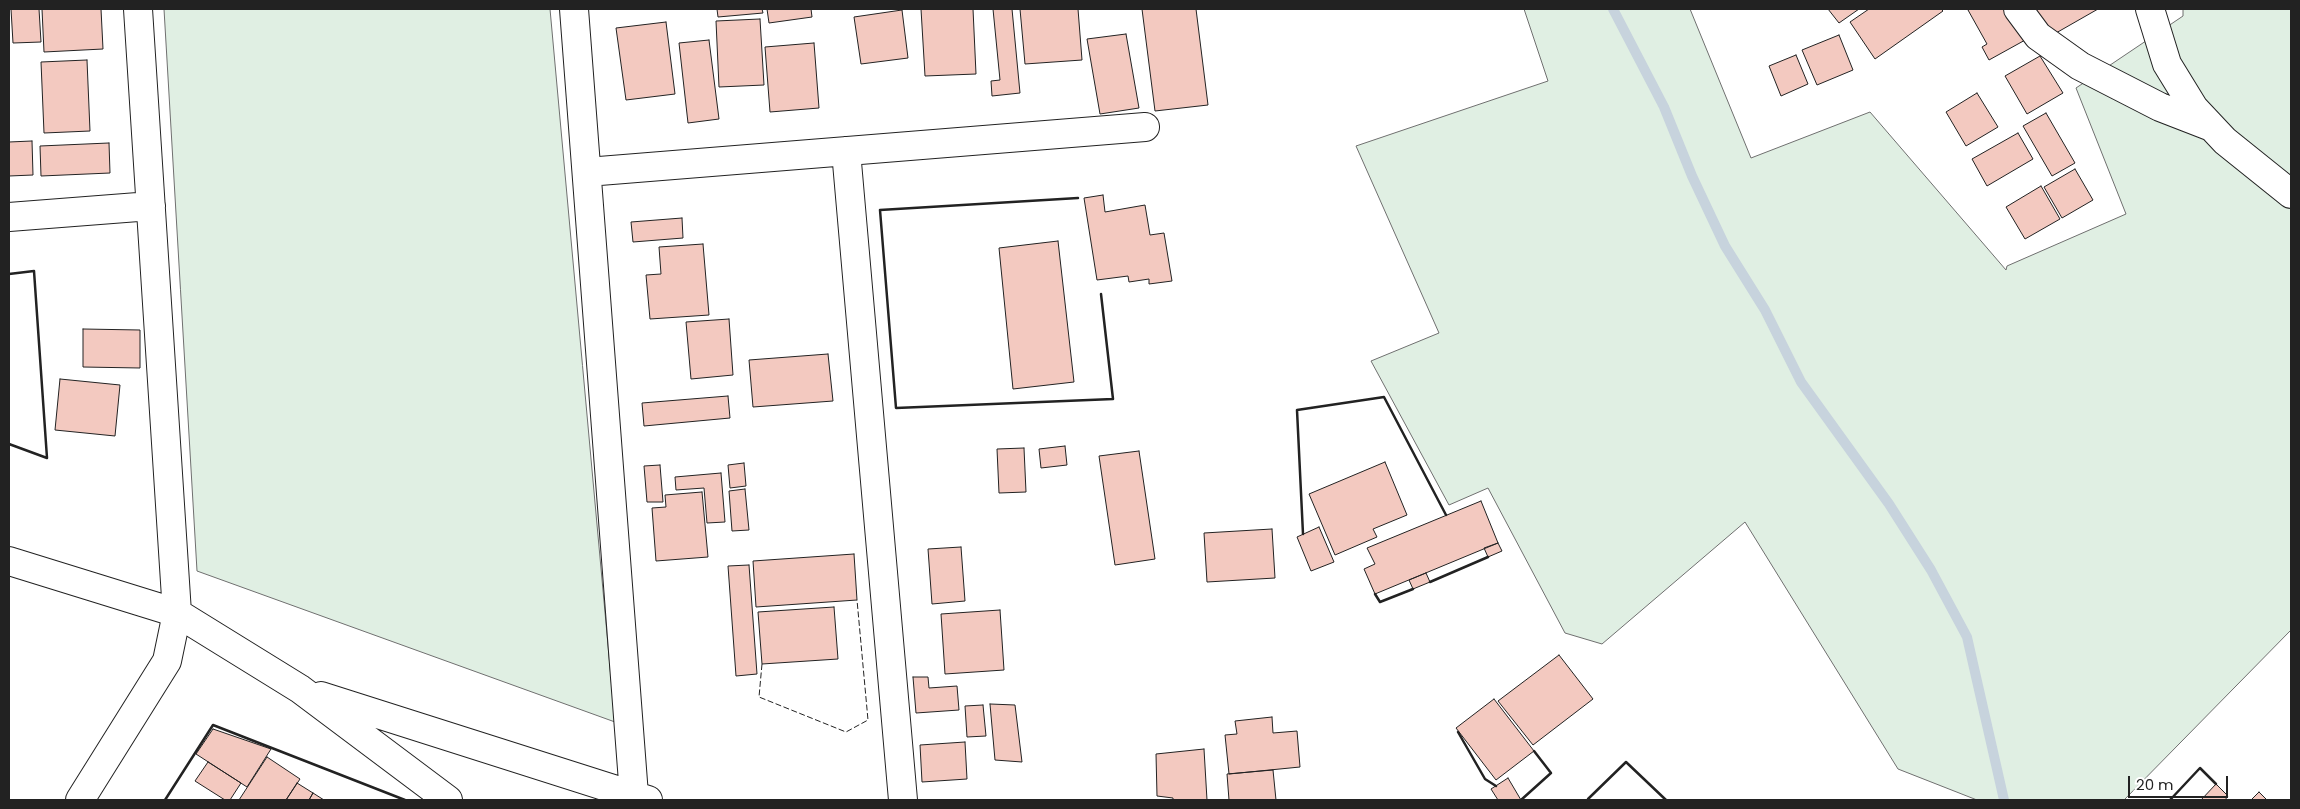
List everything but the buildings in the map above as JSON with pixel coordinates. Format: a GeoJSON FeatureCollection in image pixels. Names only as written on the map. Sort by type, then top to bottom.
{"type":"FeatureCollection","features":[{"type":"Feature","properties":{"kind":"street"},"geometry":{"type":"LineString","coordinates":[[80,800],[167,661],[177,613],[138,9]]}},
{"type":"Feature","properties":{"kind":"street"},"geometry":{"type":"LineString","coordinates":[[300,689],[641,798],[574,9]]}},
{"type":"Feature","properties":{"kind":"street"},"geometry":{"type":"LineString","coordinates":[[2018,9],[2038,36],[2080,66],[2160,108],[2213,128]]}},
{"type":"Feature","properties":{"kind":"street"},"geometry":{"type":"LineString","coordinates":[[2150,9],[2167,64],[2194,108],[2224,141],[2291,194]]}},
{"type":"Feature","properties":{"kind":"street"},"geometry":{"type":"LineString","coordinates":[[587,172],[1146,127]]}},
{"type":"Feature","properties":{"kind":"street"},"geometry":{"type":"LineString","coordinates":[[846,151],[903,800]]}},
{"type":"Feature","properties":{"kind":"street"},"geometry":{"type":"LineString","coordinates":[[9,217],[151,206]]}},
{"type":"Feature","properties":{"kind":"street"},"geometry":{"type":"LineString","coordinates":[[9,561],[177,613],[300,689],[448,800]]}},
{"type":"Feature","properties":{"kind":"green space"},"geometry":{"type":"Polygon","coordinates":[[[164,9],[550,9],[615,722],[197,571],[164,9]]]}},
{"type":"Feature","properties":{"kind":"green space"},"geometry":{"type":"Polygon","coordinates":[[[1524,9],[1690,9],[1751,158],[1870,112],[2006,270],[2007,266],[2126,214],[2076,88],[2183,16],[2183,9],[2291,9],[2291,630],[2124,800],[1977,800],[1898,769],[1745,522],[1602,644],[1565,633],[1488,488],[1449,505],[1371,361],[1439,333],[1356,146],[1548,81],[1524,9]]]}},
{"type":"Feature","properties":{"kind":"waterway"},"geometry":{"type":"LineString","coordinates":[[1613,9],[1664,107],[1692,176],[1725,246],[1765,310],[1801,382],[1889,504],[1931,570],[1967,637],[2004,800]]}},
{"type":"Feature","properties":{"kind":"fence"},"geometry":{"type":"LineString","coordinates":[[762,664],[759,697],[846,732],[868,720],[857,600]]}},
{"type":"Feature","properties":{"kind":"wall"},"geometry":{"type":"LineString","coordinates":[[1078,198],[880,210],[896,408],[1113,399],[1101,294]]}},
{"type":"Feature","properties":{"kind":"wall"},"geometry":{"type":"LineString","coordinates":[[9,274],[34,271],[47,458],[9,444]]}},
{"type":"Feature","properties":{"kind":"wall"},"geometry":{"type":"LineString","coordinates":[[1303,534],[1297,410],[1384,397],[1446,515]]}},
{"type":"Feature","properties":{"kind":"wall"},"geometry":{"type":"LineString","coordinates":[[1430,582],[1488,557]]}},
{"type":"Feature","properties":{"kind":"wall"},"geometry":{"type":"LineString","coordinates":[[1375,594],[1380,602],[1413,589]]}},
{"type":"Feature","properties":{"kind":"wall"},"geometry":{"type":"LineString","coordinates":[[165,800],[213,725],[405,800]]}},
{"type":"Feature","properties":{"kind":"wall"},"geometry":{"type":"LineString","coordinates":[[1458,732],[1485,779],[1496,786]]}},
{"type":"Feature","properties":{"kind":"wall"},"geometry":{"type":"LineString","coordinates":[[1521,800],[1551,773],[1534,751]]}},
{"type":"Feature","properties":{"kind":"wall"},"geometry":{"type":"LineString","coordinates":[[1588,799],[1626,762],[1666,800]]}},
{"type":"Feature","properties":{"kind":"wall"},"geometry":{"type":"LineString","coordinates":[[2170,800],[2200,768],[2216,784]]}}]}
